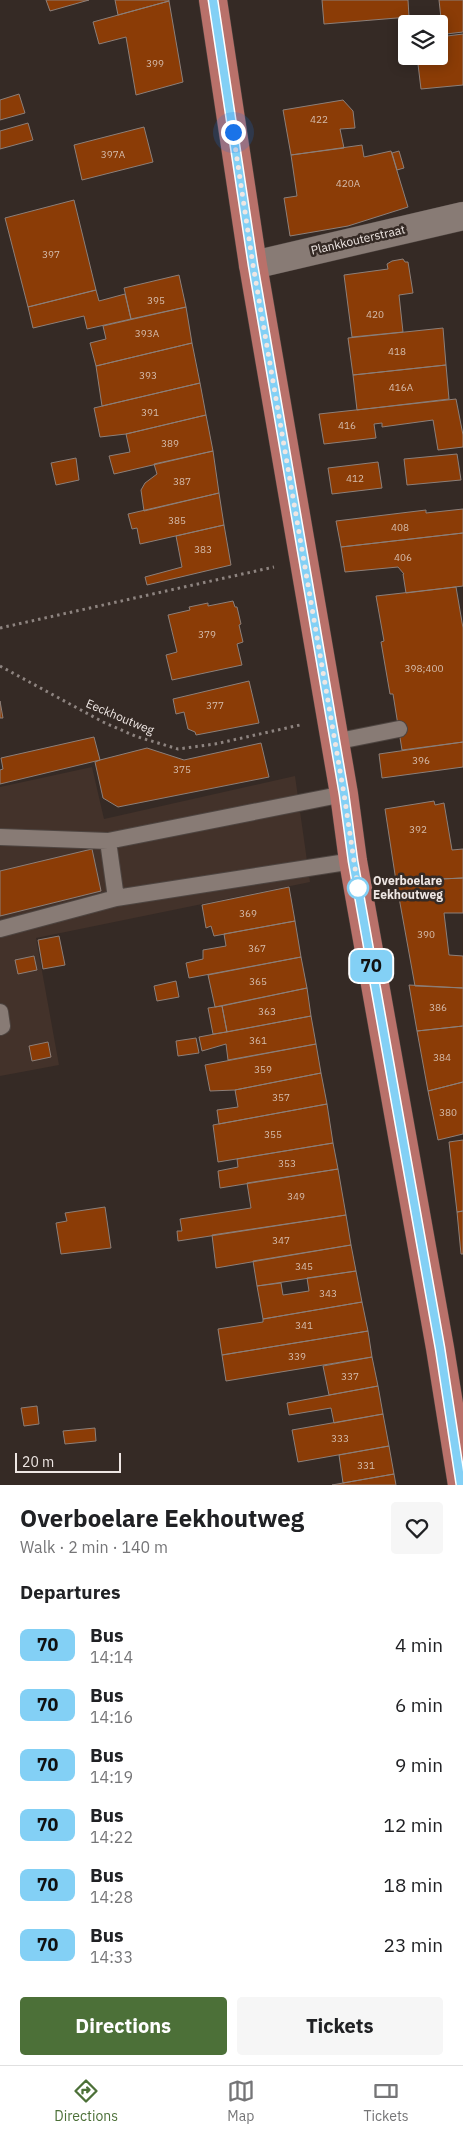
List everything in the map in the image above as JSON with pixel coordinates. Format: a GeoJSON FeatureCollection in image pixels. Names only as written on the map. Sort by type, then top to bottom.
{"type":"FeatureCollection","features":[{"type":"Feature","properties":{"kind":"main road"},"geometry":{"type":"LineString","coordinates":[[213,0],[253,265],[344,794],[353,861],[440,1348],[462,1485]]}},
{"type":"Feature","properties":{"kind":"street","name":"Plankkouterstraat"},"geometry":{"type":"LineString","coordinates":[[253,265],[463,216]]}},
{"type":"Feature","properties":{"kind":"lane"},"geometry":{"type":"LineString","coordinates":[[332,730],[399,730]]}},
{"type":"Feature","properties":{"kind":"lane"},"geometry":{"type":"LineString","coordinates":[[0,837],[108,841],[344,794]]}},
{"type":"Feature","properties":{"kind":"lane"},"geometry":{"type":"LineString","coordinates":[[108,841],[116,898]]}},
{"type":"Feature","properties":{"kind":"lane"},"geometry":{"type":"LineString","coordinates":[[0,929],[116,898],[353,861]]}},
{"type":"Feature","properties":{"kind":"lane"},"geometry":{"type":"LineString","coordinates":[[0,1012],[2,1026],[0,1027]]}},
{"type":"Feature","properties":{"kind":"path"},"geometry":{"type":"LineString","coordinates":[[0,628],[303,560]]}},
{"type":"Feature","properties":{"kind":"path","name":"Eeckhoutweg"},"geometry":{"type":"LineString","coordinates":[[0,666],[103,722],[135,736],[178,748],[332,730]]}},
{"type":"Feature","properties":{"kind":"shaded area"},"geometry":{"type":"Polygon","coordinates":[[[92,767],[104,819],[295,776],[310,882],[36,938],[59,1065],[0,1076],[0,787],[92,767]]]}},
{"type":"Feature","properties":{"kind":"building"},"geometry":{"type":"Polygon","coordinates":[[[46,0],[89,0],[50,11],[46,0]]]}},
{"type":"Feature","properties":{"kind":"building"},"geometry":{"type":"Polygon","coordinates":[[[115,0],[169,0],[169,1],[118,15],[115,0]]]}},
{"type":"Feature","properties":{"kind":"building"},"geometry":{"type":"Polygon","coordinates":[[[322,0],[408,0],[409,15],[398,15],[398,18],[324,24],[322,0]]]}},
{"type":"Feature","properties":{"kind":"building"},"geometry":{"type":"Polygon","coordinates":[[[439,0],[463,0],[463,32],[448,34],[448,15],[441,15],[439,0]]]}},
{"type":"Feature","properties":{"kind":"building"},"geometry":{"type":"Polygon","coordinates":[[[169,1],[183,82],[136,95],[126,37],[99,44],[93,22],[169,1]]]}},
{"type":"Feature","properties":{"kind":"building"},"geometry":{"type":"Polygon","coordinates":[[[463,34],[463,85],[421,89],[418,65],[448,65],[448,36],[463,34]]]}},
{"type":"Feature","properties":{"kind":"building"},"geometry":{"type":"Polygon","coordinates":[[[19,94],[25,113],[0,120],[0,100],[19,94]]]}},
{"type":"Feature","properties":{"kind":"building"},"geometry":{"type":"Polygon","coordinates":[[[343,100],[353,111],[355,128],[340,129],[344,148],[291,155],[283,110],[343,100]]]}},
{"type":"Feature","properties":{"kind":"building"},"geometry":{"type":"Polygon","coordinates":[[[28,123],[33,140],[0,149],[0,131],[28,123]]]}},
{"type":"Feature","properties":{"kind":"building"},"geometry":{"type":"Polygon","coordinates":[[[144,127],[153,162],[82,180],[74,145],[144,127]]]}},
{"type":"Feature","properties":{"kind":"building"},"geometry":{"type":"Polygon","coordinates":[[[362,145],[364,157],[391,151],[408,207],[348,226],[290,236],[284,198],[297,196],[291,155],[362,145]]]}},
{"type":"Feature","properties":{"kind":"building"},"geometry":{"type":"Polygon","coordinates":[[[399,151],[404,168],[397,170],[392,153],[399,151]]]}},
{"type":"Feature","properties":{"kind":"building"},"geometry":{"type":"Polygon","coordinates":[[[74,200],[96,290],[28,307],[5,218],[74,200]]]}},
{"type":"Feature","properties":{"kind":"building"},"geometry":{"type":"Polygon","coordinates":[[[403,259],[405,262],[408,262],[413,293],[399,295],[403,332],[352,337],[344,275],[388,269],[387,264],[403,259]]]}},
{"type":"Feature","properties":{"kind":"building"},"geometry":{"type":"Polygon","coordinates":[[[179,275],[186,307],[131,319],[124,288],[179,275]]]}},
{"type":"Feature","properties":{"kind":"building"},"geometry":{"type":"Polygon","coordinates":[[[96,290],[99,301],[125,294],[131,319],[87,329],[84,316],[33,328],[28,307],[96,290]]]}},
{"type":"Feature","properties":{"kind":"building"},"geometry":{"type":"Polygon","coordinates":[[[186,307],[192,343],[96,366],[90,343],[106,339],[103,326],[186,307]]]}},
{"type":"Feature","properties":{"kind":"building"},"geometry":{"type":"Polygon","coordinates":[[[443,328],[446,365],[353,375],[348,338],[443,328]]]}},
{"type":"Feature","properties":{"kind":"building"},"geometry":{"type":"Polygon","coordinates":[[[192,343],[200,383],[102,406],[96,366],[192,343]]]}},
{"type":"Feature","properties":{"kind":"building"},"geometry":{"type":"Polygon","coordinates":[[[446,365],[449,399],[357,410],[353,375],[446,365]]]}},
{"type":"Feature","properties":{"kind":"building"},"geometry":{"type":"Polygon","coordinates":[[[200,383],[206,415],[126,434],[100,437],[94,408],[200,383]]]}},
{"type":"Feature","properties":{"kind":"building"},"geometry":{"type":"Polygon","coordinates":[[[456,399],[463,435],[463,447],[438,450],[433,420],[382,427],[382,423],[374,424],[376,438],[324,444],[319,414],[456,399]]]}},
{"type":"Feature","properties":{"kind":"building"},"geometry":{"type":"Polygon","coordinates":[[[206,415],[213,451],[114,474],[109,456],[130,452],[126,434],[206,415]]]}},
{"type":"Feature","properties":{"kind":"building"},"geometry":{"type":"Polygon","coordinates":[[[213,451],[219,493],[144,511],[141,490],[145,483],[157,474],[154,464],[213,451]]]}},
{"type":"Feature","properties":{"kind":"building"},"geometry":{"type":"Polygon","coordinates":[[[457,454],[461,480],[407,485],[404,459],[457,454]]]}},
{"type":"Feature","properties":{"kind":"building"},"geometry":{"type":"Polygon","coordinates":[[[76,458],[79,480],[56,485],[51,463],[76,458]]]}},
{"type":"Feature","properties":{"kind":"building"},"geometry":{"type":"Polygon","coordinates":[[[378,462],[382,488],[332,494],[328,468],[378,462]]]}},
{"type":"Feature","properties":{"kind":"building"},"geometry":{"type":"Polygon","coordinates":[[[219,493],[224,525],[140,544],[137,528],[132,529],[128,514],[219,493]]]}},
{"type":"Feature","properties":{"kind":"building"},"geometry":{"type":"Polygon","coordinates":[[[463,509],[463,533],[341,547],[336,521],[426,510],[426,513],[463,509]]]}},
{"type":"Feature","properties":{"kind":"building"},"geometry":{"type":"Polygon","coordinates":[[[224,525],[231,565],[147,585],[145,577],[182,567],[176,536],[224,525]]]}},
{"type":"Feature","properties":{"kind":"building"},"geometry":{"type":"Polygon","coordinates":[[[463,533],[463,586],[406,593],[404,574],[398,567],[345,572],[341,547],[463,533]]]}},
{"type":"Feature","properties":{"kind":"building"},"geometry":{"type":"Polygon","coordinates":[[[456,587],[463,628],[463,742],[402,750],[393,694],[390,694],[381,642],[384,641],[376,596],[456,587]]]}},
{"type":"Feature","properties":{"kind":"building"},"geometry":{"type":"Polygon","coordinates":[[[233,601],[235,607],[237,607],[241,624],[239,625],[243,642],[237,644],[242,665],[172,680],[166,655],[177,652],[168,615],[190,610],[189,607],[208,603],[208,606],[233,601]]]}},
{"type":"Feature","properties":{"kind":"building"},"geometry":{"type":"Polygon","coordinates":[[[249,681],[259,723],[196,735],[195,732],[188,729],[184,712],[176,714],[173,699],[249,681]]]}},
{"type":"Feature","properties":{"kind":"building"},"geometry":{"type":"Polygon","coordinates":[[[0,701],[3,718],[0,718],[0,701]]]}},
{"type":"Feature","properties":{"kind":"building"},"geometry":{"type":"Polygon","coordinates":[[[94,737],[100,760],[0,784],[0,770],[3,769],[1,758],[94,737]]]}},
{"type":"Feature","properties":{"kind":"building"},"geometry":{"type":"Polygon","coordinates":[[[463,742],[463,767],[382,778],[379,754],[463,742]]]}},
{"type":"Feature","properties":{"kind":"building"},"geometry":{"type":"Polygon","coordinates":[[[261,743],[269,777],[118,807],[103,798],[95,762],[100,760],[147,748],[184,760],[261,743]]]}},
{"type":"Feature","properties":{"kind":"building"},"geometry":{"type":"Polygon","coordinates":[[[434,801],[435,805],[444,803],[452,850],[463,849],[463,878],[396,881],[385,809],[434,801]]]}},
{"type":"Feature","properties":{"kind":"building"},"geometry":{"type":"Polygon","coordinates":[[[92,849],[101,891],[0,916],[0,871],[92,849]]]}},
{"type":"Feature","properties":{"kind":"building"},"geometry":{"type":"Polygon","coordinates":[[[463,878],[463,913],[444,913],[449,955],[463,956],[463,988],[415,986],[396,881],[463,878]]]}},
{"type":"Feature","properties":{"kind":"building"},"geometry":{"type":"Polygon","coordinates":[[[289,887],[295,921],[214,936],[211,926],[206,928],[202,905],[289,887]]]}},
{"type":"Feature","properties":{"kind":"building"},"geometry":{"type":"Polygon","coordinates":[[[295,921],[301,957],[189,978],[186,963],[203,959],[203,950],[226,946],[224,934],[295,921]]]}},
{"type":"Feature","properties":{"kind":"building"},"geometry":{"type":"Polygon","coordinates":[[[59,936],[65,965],[43,969],[38,940],[59,936]]]}},
{"type":"Feature","properties":{"kind":"building"},"geometry":{"type":"Polygon","coordinates":[[[34,956],[37,970],[18,974],[15,960],[34,956]]]}},
{"type":"Feature","properties":{"kind":"building"},"geometry":{"type":"Polygon","coordinates":[[[301,957],[307,988],[215,1007],[208,975],[301,957]]]}},
{"type":"Feature","properties":{"kind":"building"},"geometry":{"type":"Polygon","coordinates":[[[176,981],[179,997],[157,1001],[154,986],[176,981]]]}},
{"type":"Feature","properties":{"kind":"building"},"geometry":{"type":"Polygon","coordinates":[[[409,985],[463,988],[463,1026],[417,1031],[409,985]]]}},
{"type":"Feature","properties":{"kind":"building"},"geometry":{"type":"Polygon","coordinates":[[[307,988],[311,1016],[227,1032],[222,1006],[307,988]]]}},
{"type":"Feature","properties":{"kind":"building"},"geometry":{"type":"Polygon","coordinates":[[[222,1006],[227,1032],[213,1034],[208,1008],[222,1006]]]}},
{"type":"Feature","properties":{"kind":"building"},"geometry":{"type":"Polygon","coordinates":[[[311,1016],[316,1044],[228,1060],[226,1044],[202,1051],[199,1037],[311,1016]]]}},
{"type":"Feature","properties":{"kind":"building"},"geometry":{"type":"Polygon","coordinates":[[[463,1026],[463,1082],[428,1091],[417,1031],[463,1026]]]}},
{"type":"Feature","properties":{"kind":"building"},"geometry":{"type":"Polygon","coordinates":[[[196,1038],[199,1053],[178,1056],[176,1041],[196,1038]]]}},
{"type":"Feature","properties":{"kind":"building"},"geometry":{"type":"Polygon","coordinates":[[[48,1042],[51,1057],[32,1061],[29,1046],[48,1042]]]}},
{"type":"Feature","properties":{"kind":"building"},"geometry":{"type":"Polygon","coordinates":[[[316,1044],[321,1073],[235,1090],[210,1091],[205,1065],[316,1044]]]}},
{"type":"Feature","properties":{"kind":"building"},"geometry":{"type":"Polygon","coordinates":[[[321,1073],[327,1104],[219,1124],[217,1110],[238,1107],[235,1090],[321,1073]]]}},
{"type":"Feature","properties":{"kind":"building"},"geometry":{"type":"Polygon","coordinates":[[[463,1082],[463,1134],[438,1140],[428,1091],[463,1082]]]}},
{"type":"Feature","properties":{"kind":"building"},"geometry":{"type":"Polygon","coordinates":[[[327,1104],[333,1143],[218,1162],[213,1125],[327,1104]]]}},
{"type":"Feature","properties":{"kind":"building"},"geometry":{"type":"Polygon","coordinates":[[[463,1140],[463,1211],[457,1212],[449,1142],[463,1140]]]}},
{"type":"Feature","properties":{"kind":"building"},"geometry":{"type":"Polygon","coordinates":[[[333,1143],[338,1169],[220,1188],[218,1171],[238,1167],[237,1159],[333,1143]]]}},
{"type":"Feature","properties":{"kind":"building"},"geometry":{"type":"Polygon","coordinates":[[[338,1169],[346,1215],[178,1241],[177,1231],[182,1231],[180,1219],[251,1208],[247,1183],[338,1169]]]}},
{"type":"Feature","properties":{"kind":"building"},"geometry":{"type":"Polygon","coordinates":[[[105,1207],[111,1248],[61,1254],[56,1223],[67,1221],[65,1213],[105,1207]]]}},
{"type":"Feature","properties":{"kind":"building"},"geometry":{"type":"Polygon","coordinates":[[[463,1211],[463,1254],[461,1254],[457,1212],[463,1211]]]}},
{"type":"Feature","properties":{"kind":"building"},"geometry":{"type":"Polygon","coordinates":[[[346,1215],[351,1245],[216,1268],[212,1235],[346,1215]]]}},
{"type":"Feature","properties":{"kind":"building"},"geometry":{"type":"Polygon","coordinates":[[[351,1245],[356,1271],[257,1286],[253,1261],[351,1245]]]}},
{"type":"Feature","properties":{"kind":"building"},"geometry":{"type":"Polygon","coordinates":[[[356,1271],[362,1302],[263,1319],[257,1286],[281,1283],[283,1295],[309,1291],[307,1278],[356,1271]]]}},
{"type":"Feature","properties":{"kind":"building"},"geometry":{"type":"Polygon","coordinates":[[[362,1302],[368,1331],[222,1355],[218,1329],[263,1322],[263,1319],[362,1302]]]}},
{"type":"Feature","properties":{"kind":"building"},"geometry":{"type":"Polygon","coordinates":[[[368,1331],[372,1357],[226,1381],[222,1355],[368,1331]]]}},
{"type":"Feature","properties":{"kind":"building"},"geometry":{"type":"Polygon","coordinates":[[[372,1357],[378,1386],[329,1395],[323,1366],[372,1357]]]}},
{"type":"Feature","properties":{"kind":"building"},"geometry":{"type":"Polygon","coordinates":[[[378,1386],[383,1414],[334,1423],[331,1408],[289,1415],[287,1403],[378,1386]]]}},
{"type":"Feature","properties":{"kind":"building"},"geometry":{"type":"Polygon","coordinates":[[[37,1406],[39,1424],[24,1426],[21,1408],[37,1406]]]}},
{"type":"Feature","properties":{"kind":"building"},"geometry":{"type":"Polygon","coordinates":[[[383,1414],[389,1446],[298,1462],[292,1430],[383,1414]]]}},
{"type":"Feature","properties":{"kind":"building"},"geometry":{"type":"Polygon","coordinates":[[[95,1428],[96,1441],[65,1444],[63,1431],[95,1428]]]}},
{"type":"Feature","properties":{"kind":"building"},"geometry":{"type":"Polygon","coordinates":[[[389,1446],[394,1474],[343,1483],[339,1455],[389,1446]]]}},
{"type":"Feature","properties":{"kind":"building"},"geometry":{"type":"Polygon","coordinates":[[[394,1474],[396,1485],[332,1485],[343,1483],[394,1474]]]}},
{"type":"Feature","properties":{"kind":"bus line","name":"70"},"geometry":{"type":"LineString","coordinates":[[213,0],[253,265],[344,794],[353,861],[385,1048],[440,1348],[461,1485]]}},
{"type":"Feature","properties":{"kind":"place","name":"Overboelare Eekhoutweg"},"geometry":{"type":"Point","coordinates":[358,888]}},
{"type":"Feature","properties":{"kind":"route"},"geometry":{"type":"LineString","coordinates":[[233,132],[253,265],[344,794],[358,888]]}}]}
